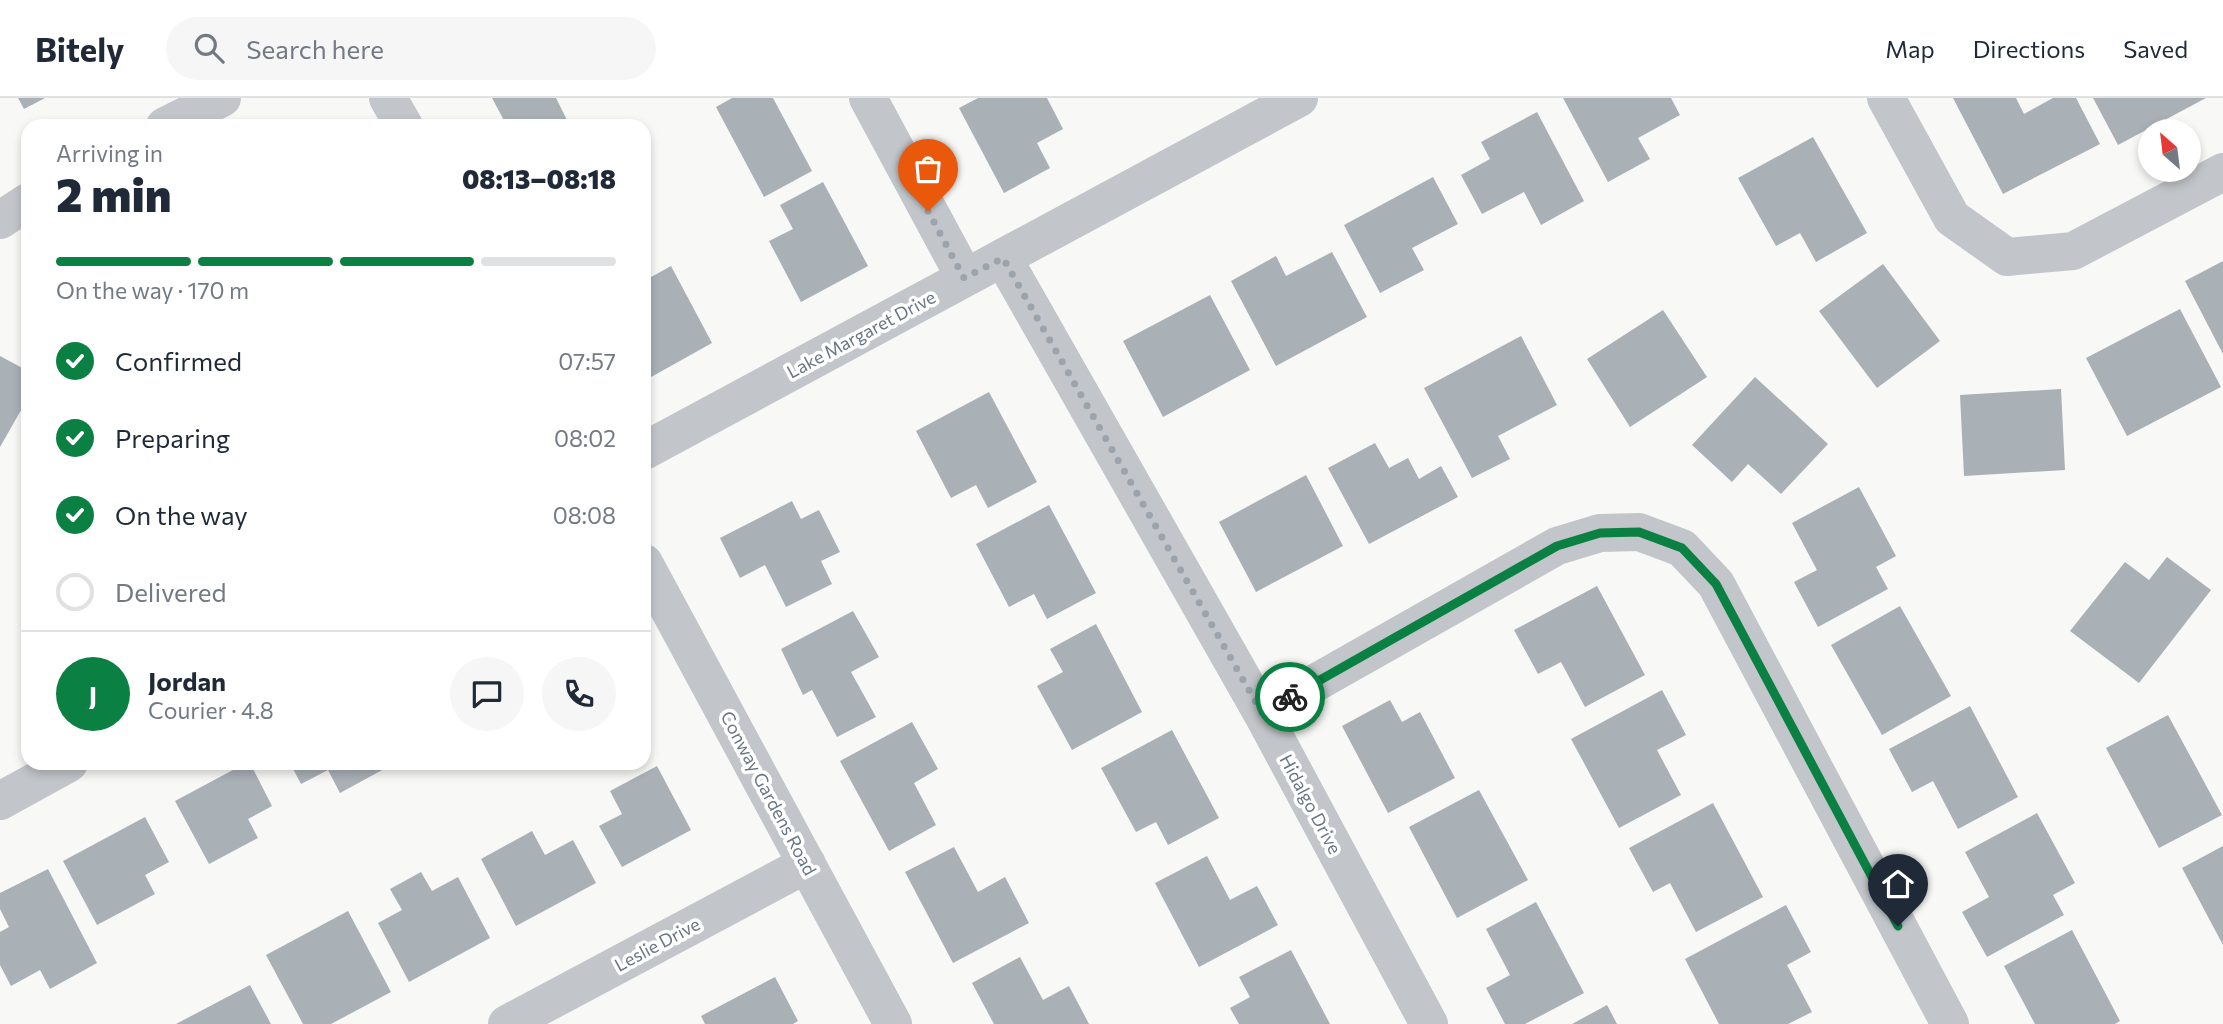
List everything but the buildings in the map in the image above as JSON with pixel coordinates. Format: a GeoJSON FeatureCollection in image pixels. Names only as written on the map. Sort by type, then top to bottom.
{"type":"FeatureCollection","features":[{"type":"Feature","properties":{"kind":"street"},"geometry":{"type":"LineString","coordinates":[[179,119],[222,98]]}},
{"type":"Feature","properties":{"kind":"street"},"geometry":{"type":"LineString","coordinates":[[388,98],[400,119]]}},
{"type":"Feature","properties":{"kind":"street"},"geometry":{"type":"LineString","coordinates":[[868,98],[964,278]]}},
{"type":"Feature","properties":{"kind":"street","name":"Lake Margaret Drive"},"geometry":{"type":"LineString","coordinates":[[651,447],[1299,98]]}},
{"type":"Feature","properties":{"kind":"street"},"geometry":{"type":"LineString","coordinates":[[1886,98],[1952,218],[2007,257],[2073,251],[2223,172]]}},
{"type":"Feature","properties":{"kind":"street","name":"Hidalgo Drive"},"geometry":{"type":"LineString","coordinates":[[1003,258],[1262,713],[1429,1024]]}},
{"type":"Feature","properties":{"kind":"street"},"geometry":{"type":"LineString","coordinates":[[1262,713],[1557,546],[1600,533],[1639,532],[1682,548],[1716,584],[1950,1024]]}},
{"type":"Feature","properties":{"kind":"street","name":"Conway Gardens Road"},"geometry":{"type":"LineString","coordinates":[[651,576],[893,1024]]}},
{"type":"Feature","properties":{"kind":"street"},"geometry":{"type":"LineString","coordinates":[[0,801],[56,770]]}},
{"type":"Feature","properties":{"kind":"street","name":"Leslie Drive"},"geometry":{"type":"LineString","coordinates":[[507,1024],[807,864]]}},
{"type":"Feature","properties":{"kind":"way so far"},"geometry":{"type":"LineString","coordinates":[[928,211],[964,278],[1003,258],[1262,713],[1290,697]]}},
{"type":"Feature","properties":{"kind":"route"},"geometry":{"type":"LineString","coordinates":[[1290,697],[1557,546],[1600,533],[1639,532],[1682,548],[1716,584],[1898,926]]}}]}
